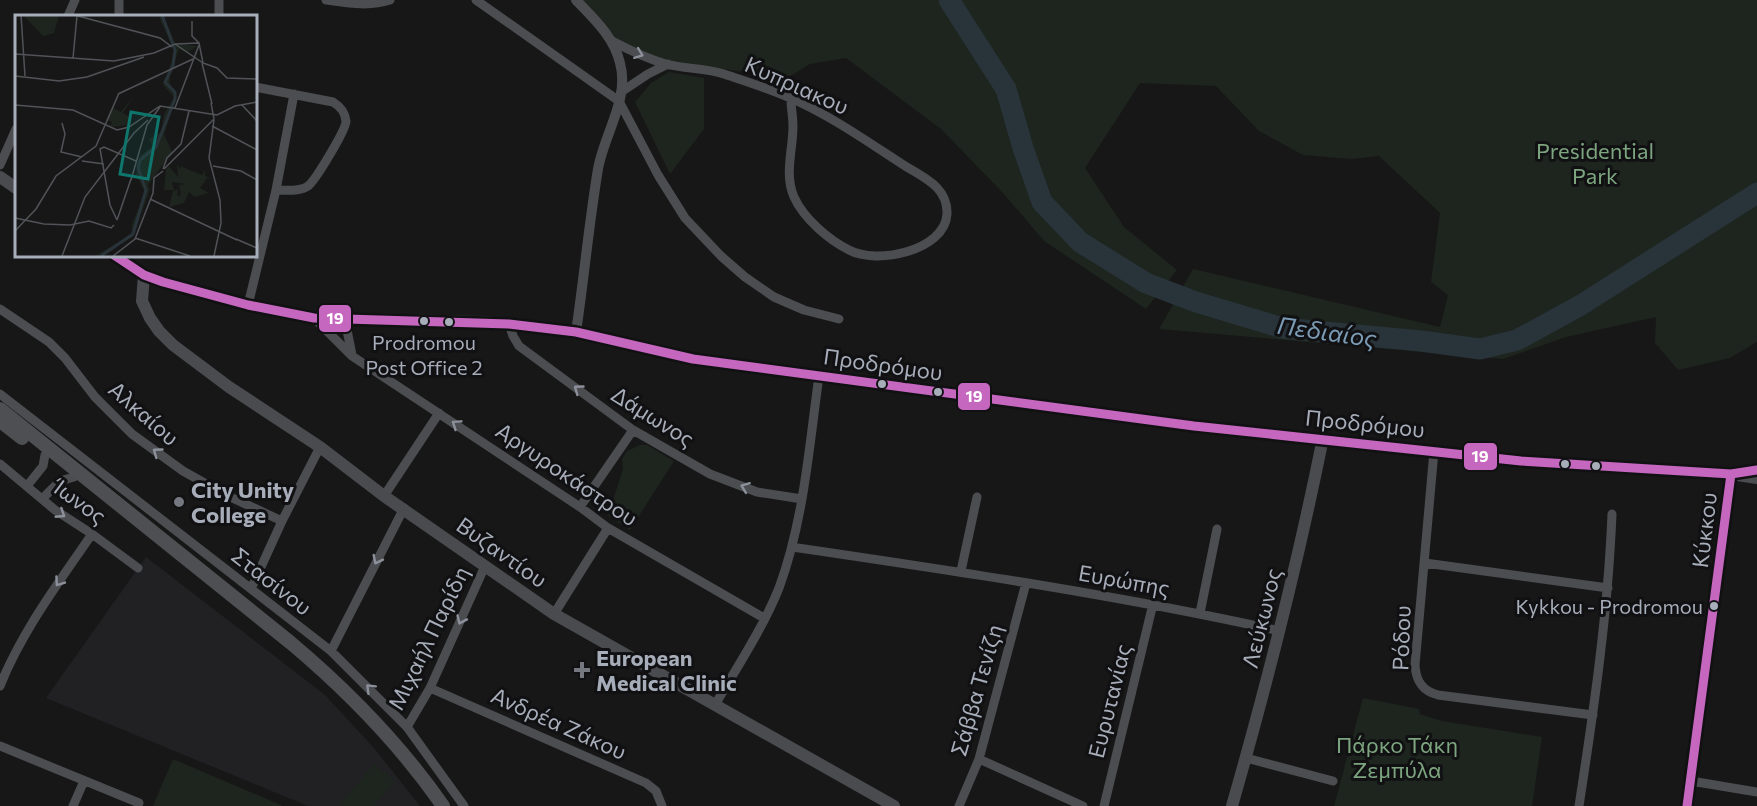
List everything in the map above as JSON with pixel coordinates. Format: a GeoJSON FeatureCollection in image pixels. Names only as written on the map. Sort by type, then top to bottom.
{"type":"FeatureCollection","features":[{"type":"Feature","properties":{"kind":"main road"},"geometry":{"type":"LineString","coordinates":[[0,177],[15,187]]}},
{"type":"Feature","properties":{"kind":"main road","name":"Προδρόμου"},"geometry":{"type":"LineString","coordinates":[[116,256],[144,275],[248,305],[314,318],[509,324],[576,332],[693,359],[1194,426],[1521,461],[1731,474],[1757,478]]}},
{"type":"Feature","properties":{"kind":"main road","name":"Βυζαντίου"},"geometry":{"type":"LineString","coordinates":[[144,275],[142,301],[159,331],[173,345],[229,387],[320,447],[384,496],[554,614],[894,806]]}},
{"type":"Feature","properties":{"kind":"main road"},"geometry":{"type":"LineString","coordinates":[[0,409],[291,643],[336,682],[410,762],[443,806]]}},
{"type":"Feature","properties":{"kind":"main road"},"geometry":{"type":"LineString","coordinates":[[0,422],[74,477],[331,683],[382,736],[436,806]]}},
{"type":"Feature","properties":{"kind":"main road","name":"Λεύκωνος"},"geometry":{"type":"LineString","coordinates":[[1232,806],[1280,631],[1323,438]]}},
{"type":"Feature","properties":{"kind":"main road","name":"Προδρόμου"},"geometry":{"type":"LineString","coordinates":[[1731,474],[1757,470]]}},
{"type":"Feature","properties":{"kind":"street"},"geometry":{"type":"LineString","coordinates":[[68,15],[75,0]]}},
{"type":"Feature","properties":{"kind":"street"},"geometry":{"type":"LineString","coordinates":[[326,0],[374,4],[390,0]]}},
{"type":"Feature","properties":{"kind":"street"},"geometry":{"type":"LineString","coordinates":[[477,0],[620,96],[658,175],[685,218],[700,236],[745,277],[774,297],[804,310],[839,319]]}},
{"type":"Feature","properties":{"kind":"street"},"geometry":{"type":"LineString","coordinates":[[576,0],[612,41],[620,63],[620,96],[598,168],[576,332]]}},
{"type":"Feature","properties":{"kind":"street","name":"Κυπριακου"},"geometry":{"type":"LineString","coordinates":[[612,41],[628,50],[668,64],[723,73],[791,99],[852,131],[938,186],[946,202],[947,215],[939,235],[929,243],[890,255],[870,256],[850,251],[822,231],[802,212],[789,180],[793,127],[791,99]]}},
{"type":"Feature","properties":{"kind":"street"},"geometry":{"type":"LineString","coordinates":[[620,96],[648,74],[668,64]]}},
{"type":"Feature","properties":{"kind":"street"},"geometry":{"type":"LineString","coordinates":[[256,87],[333,102],[344,113],[345,127],[310,185],[300,189],[276,190]]}},
{"type":"Feature","properties":{"kind":"street"},"geometry":{"type":"LineString","coordinates":[[248,305],[276,190],[294,94]]}},
{"type":"Feature","properties":{"kind":"street"},"geometry":{"type":"LineString","coordinates":[[0,165],[15,131]]}},
{"type":"Feature","properties":{"kind":"street","name":"Αλκαίου"},"geometry":{"type":"LineString","coordinates":[[0,309],[49,342],[65,358],[95,397],[132,434],[183,471],[224,494],[282,521]]}},
{"type":"Feature","properties":{"kind":"street","name":"Αργυροκάστρου"},"geometry":{"type":"LineString","coordinates":[[314,318],[352,356],[580,507],[608,528],[764,618]]}},
{"type":"Feature","properties":{"kind":"street"},"geometry":{"type":"LineString","coordinates":[[345,320],[352,356]]}},
{"type":"Feature","properties":{"kind":"street","name":"Δάμωνος"},"geometry":{"type":"LineString","coordinates":[[509,324],[519,346],[633,430],[710,474],[757,492],[802,500]]}},
{"type":"Feature","properties":{"kind":"street"},"geometry":{"type":"LineString","coordinates":[[715,705],[764,618],[778,589],[792,547],[802,500],[819,376]]}},
{"type":"Feature","properties":{"kind":"street","name":"Στασίνου"},"geometry":{"type":"LineString","coordinates":[[0,394],[331,651],[407,728],[464,806]]}},
{"type":"Feature","properties":{"kind":"street"},"geometry":{"type":"LineString","coordinates":[[384,496],[439,413]]}},
{"type":"Feature","properties":{"kind":"street"},"geometry":{"type":"LineString","coordinates":[[580,507],[633,430]]}},
{"type":"Feature","properties":{"kind":"street"},"geometry":{"type":"LineString","coordinates":[[251,589],[282,521],[320,447]]}},
{"type":"Feature","properties":{"kind":"street","name":"Ρόδου"},"geometry":{"type":"LineString","coordinates":[[1434,451],[1414,665],[1416,678],[1425,690],[1438,695],[1593,715]]}},
{"type":"Feature","properties":{"kind":"street"},"geometry":{"type":"LineString","coordinates":[[27,486],[43,466],[45,455]]}},
{"type":"Feature","properties":{"kind":"street","name":"Ίωνος"},"geometry":{"type":"LineString","coordinates":[[0,464],[55,510],[138,568]]}},
{"type":"Feature","properties":{"kind":"street","name":"Κύκκου"},"geometry":{"type":"LineString","coordinates":[[1687,806],[1731,474]]}},
{"type":"Feature","properties":{"kind":"street"},"geometry":{"type":"LineString","coordinates":[[42,499],[55,484],[74,477]]}},
{"type":"Feature","properties":{"kind":"street"},"geometry":{"type":"LineString","coordinates":[[961,571],[977,497]]}},
{"type":"Feature","properties":{"kind":"street"},"geometry":{"type":"LineString","coordinates":[[331,651],[404,508]]}},
{"type":"Feature","properties":{"kind":"street"},"geometry":{"type":"LineString","coordinates":[[1580,806],[1608,588],[1612,514]]}},
{"type":"Feature","properties":{"kind":"street"},"geometry":{"type":"LineString","coordinates":[[554,614],[608,528]]}},
{"type":"Feature","properties":{"kind":"street"},"geometry":{"type":"LineString","coordinates":[[1200,613],[1217,529]]}},
{"type":"Feature","properties":{"kind":"street"},"geometry":{"type":"LineString","coordinates":[[0,686],[3,669],[45,602],[92,534]]}},
{"type":"Feature","properties":{"kind":"street","name":"Ευρώπης"},"geometry":{"type":"LineString","coordinates":[[792,547],[961,571],[1153,604],[1280,631]]}},
{"type":"Feature","properties":{"kind":"street"},"geometry":{"type":"LineString","coordinates":[[1425,563],[1608,588]]}},
{"type":"Feature","properties":{"kind":"street","name":"Μιχαήλ Παρίδη"},"geometry":{"type":"LineString","coordinates":[[407,728],[430,688],[485,566]]}},
{"type":"Feature","properties":{"kind":"street","name":"Σάββα Τενίζη"},"geometry":{"type":"LineString","coordinates":[[959,806],[979,759],[1026,583]]}},
{"type":"Feature","properties":{"kind":"street","name":"Ευρυτανίας"},"geometry":{"type":"LineString","coordinates":[[1104,806],[1153,604]]}},
{"type":"Feature","properties":{"kind":"street","name":"Ανδρέα Ζάκου"},"geometry":{"type":"LineString","coordinates":[[430,688],[646,783],[656,791],[662,806]]}},
{"type":"Feature","properties":{"kind":"street"},"geometry":{"type":"LineString","coordinates":[[0,746],[139,803]]}},
{"type":"Feature","properties":{"kind":"street"},"geometry":{"type":"LineString","coordinates":[[1246,758],[1333,781]]}},
{"type":"Feature","properties":{"kind":"street"},"geometry":{"type":"LineString","coordinates":[[979,759],[1083,806]]}},
{"type":"Feature","properties":{"kind":"street"},"geometry":{"type":"LineString","coordinates":[[73,806],[84,781]]}},
{"type":"Feature","properties":{"kind":"street"},"geometry":{"type":"LineString","coordinates":[[1691,781],[1757,792]]}},
{"type":"Feature","properties":{"kind":"shaded area"},"geometry":{"type":"Polygon","coordinates":[[[146,557],[325,695],[374,748],[420,806],[308,806],[46,698],[146,557]]]}},
{"type":"Feature","properties":{"kind":"green space","name":"Presidential Park"},"geometry":{"type":"Polygon","coordinates":[[[579,0],[1757,0],[1757,342],[1730,358],[1678,370],[1655,343],[1656,317],[1566,337],[1503,359],[1159,329],[1193,269],[1440,327],[1448,295],[1431,282],[1440,213],[1379,156],[1352,159],[1303,155],[1259,131],[1216,86],[1140,83],[1085,168],[1124,227],[1177,270],[1146,309],[1044,241],[1004,194],[941,129],[846,58],[810,64],[787,78],[680,63],[620,47],[579,0]]]}},
{"type":"Feature","properties":{"kind":"green space"},"geometry":{"type":"Polygon","coordinates":[[[669,72],[704,78],[704,129],[670,174],[635,102],[651,83],[669,72]]]}},
{"type":"Feature","properties":{"kind":"green space"},"geometry":{"type":"Polygon","coordinates":[[[640,445],[647,445],[674,461],[630,530],[608,516],[623,469],[622,459],[627,451],[640,445]]]}},
{"type":"Feature","properties":{"kind":"green space","name":"Πάρκο Τάκη Ζεμπύλα"},"geometry":{"type":"Polygon","coordinates":[[[1363,698],[1419,709],[1420,714],[1442,721],[1542,737],[1532,806],[1334,806],[1363,698]]]}},
{"type":"Feature","properties":{"kind":"green space"},"geometry":{"type":"Polygon","coordinates":[[[173,759],[283,806],[153,806],[173,759]]]}},
{"type":"Feature","properties":{"kind":"green space"},"geometry":{"type":"Polygon","coordinates":[[[374,764],[395,781],[374,806],[343,806],[340,804],[374,764]]]}},
{"type":"Feature","properties":{"kind":"waterway","name":"Πεδιαίος"},"geometry":{"type":"LineString","coordinates":[[949,0],[1006,89],[1042,202],[1080,242],[1146,283],[1196,302],[1283,328],[1480,349],[1517,340],[1581,305],[1757,193]]}},
{"type":"Feature","properties":{"kind":"transit line","name":"19"},"geometry":{"type":"LineString","coordinates":[[116,256],[144,275],[163,282],[248,305],[314,318],[509,324],[576,332],[693,359],[1194,426],[1521,461],[1731,474],[1757,470]]}},
{"type":"Feature","properties":{"kind":"transit line","name":"19"},"geometry":{"type":"LineString","coordinates":[[1687,806],[1731,474]]}},
{"type":"Feature","properties":{"kind":"place","name":"Prodromou Post Office 2"},"geometry":{"type":"Point","coordinates":[424,321]}},
{"type":"Feature","properties":{"kind":"place","name":"City Unity College"},"geometry":{"type":"Point","coordinates":[179,502]}},
{"type":"Feature","properties":{"kind":"place","name":"Kykkou - Prodromou"},"geometry":{"type":"Point","coordinates":[1714,606]}},
{"type":"Feature","properties":{"kind":"place","name":"European Medical Clinic"},"geometry":{"type":"Point","coordinates":[582,670]}}]}
